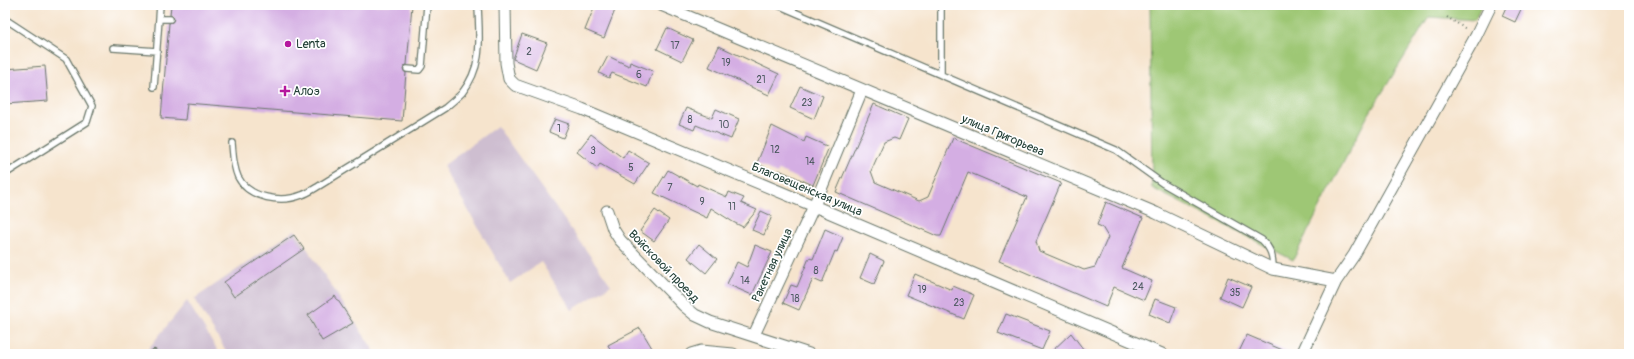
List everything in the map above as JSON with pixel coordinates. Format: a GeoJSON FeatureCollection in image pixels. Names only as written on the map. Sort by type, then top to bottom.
{"type":"FeatureCollection","features":[{"type":"Feature","properties":{"kind":"street","name":"Благовещенская улица"},"geometry":{"type":"LineString","coordinates":[[505,5],[506,63],[509,79],[516,85],[582,109],[1162,354]]}},
{"type":"Feature","properties":{"kind":"street","name":"улица Григорьева"},"geometry":{"type":"LineString","coordinates":[[661,5],[1156,213],[1273,268],[1336,281]]}},
{"type":"Feature","properties":{"kind":"street"},"geometry":{"type":"LineString","coordinates":[[1302,354],[1336,281],[1354,255],[1476,36],[1491,5]]}},
{"type":"Feature","properties":{"kind":"street","name":"Ракетная улица"},"geometry":{"type":"LineString","coordinates":[[754,335],[814,206],[862,90]]}},
{"type":"Feature","properties":{"kind":"street","name":"Войсковой проезд"},"geometry":{"type":"LineString","coordinates":[[607,211],[613,229],[620,240],[683,305],[695,315],[710,322],[809,354]]}},
{"type":"Feature","properties":{"kind":"street"},"geometry":{"type":"LineString","coordinates":[[691,354],[701,351],[733,354]]}},
{"type":"Feature","properties":{"kind":"lane"},"geometry":{"type":"LineString","coordinates":[[154,87],[160,5]]}},
{"type":"Feature","properties":{"kind":"lane"},"geometry":{"type":"LineString","coordinates":[[407,69],[419,70],[422,66],[427,5],[423,5]]}},
{"type":"Feature","properties":{"kind":"lane"},"geometry":{"type":"LineString","coordinates":[[232,143],[233,163],[239,178],[250,191],[266,197],[282,198],[301,195],[319,186],[445,108],[461,93],[476,68],[479,55],[478,5]]}},
{"type":"Feature","properties":{"kind":"lane"},"geometry":{"type":"LineString","coordinates":[[778,5],[1116,150],[1162,183],[1262,240],[1269,247],[1273,255],[1273,268]]}},
{"type":"Feature","properties":{"kind":"lane"},"geometry":{"type":"LineString","coordinates":[[941,5],[941,75]]}},
{"type":"Feature","properties":{"kind":"lane"},"geometry":{"type":"LineString","coordinates":[[5,19],[66,59],[92,106],[87,122],[5,174]]}},
{"type":"Feature","properties":{"kind":"lane"},"geometry":{"type":"LineString","coordinates":[[159,19],[170,20]]}},
{"type":"Feature","properties":{"kind":"lane"},"geometry":{"type":"LineString","coordinates":[[113,48],[157,51]]}},
{"type":"Feature","properties":{"kind":"path"},"geometry":{"type":"LineString","coordinates":[[1447,16],[1476,36]]}},
{"type":"Feature","properties":{"kind":"shaded area"},"geometry":{"type":"Polygon","coordinates":[[[497,126],[611,285],[572,310],[541,262],[510,283],[443,166],[497,126]]]}},
{"type":"Feature","properties":{"kind":"shaded area"},"geometry":{"type":"Polygon","coordinates":[[[295,230],[376,354],[228,354],[194,299],[295,230]]]}},
{"type":"Feature","properties":{"kind":"shaded area"},"geometry":{"type":"Polygon","coordinates":[[[187,301],[220,354],[144,354],[187,301]]]}},
{"type":"Feature","properties":{"kind":"green space"},"geometry":{"type":"Polygon","coordinates":[[[1150,5],[1482,5],[1475,20],[1429,17],[1367,117],[1293,260],[1152,188],[1150,5]]]}},
{"type":"Feature","properties":{"kind":"building","name":"Lenta"},"geometry":{"type":"Polygon","coordinates":[[[171,5],[412,5],[407,65],[404,66],[403,69],[406,73],[402,121],[187,103],[185,120],[161,118],[169,23],[174,19],[170,15],[171,5]]]}},
{"type":"Feature","properties":{"kind":"building"},"geometry":{"type":"Polygon","coordinates":[[[595,5],[617,5],[604,38],[585,30],[595,5]]]}},
{"type":"Feature","properties":{"kind":"building"},"geometry":{"type":"Polygon","coordinates":[[[1507,5],[1523,5],[1515,22],[1502,16],[1507,5]]]}},
{"type":"Feature","properties":{"kind":"building"},"geometry":{"type":"Polygon","coordinates":[[[667,28],[693,40],[682,61],[657,49],[667,28]]]}},
{"type":"Feature","properties":{"kind":"building"},"geometry":{"type":"Polygon","coordinates":[[[522,34],[547,43],[536,69],[513,59],[522,34]]]}},
{"type":"Feature","properties":{"kind":"building"},"geometry":{"type":"Polygon","coordinates":[[[719,46],[779,74],[769,95],[709,67],[719,46]]]}},
{"type":"Feature","properties":{"kind":"building"},"geometry":{"type":"Polygon","coordinates":[[[608,56],[629,66],[630,62],[653,71],[647,87],[612,73],[609,78],[599,73],[608,56]]]}},
{"type":"Feature","properties":{"kind":"building"},"geometry":{"type":"Polygon","coordinates":[[[45,66],[48,101],[5,104],[5,69],[45,66]]]}},
{"type":"Feature","properties":{"kind":"building"},"geometry":{"type":"Polygon","coordinates":[[[800,86],[823,96],[814,119],[790,108],[800,86]]]}},
{"type":"Feature","properties":{"kind":"building"},"geometry":{"type":"Polygon","coordinates":[[[874,104],[908,119],[899,140],[894,138],[884,142],[871,171],[875,182],[919,201],[928,197],[953,138],[1061,183],[1036,241],[1039,251],[1084,270],[1095,267],[1108,237],[1102,227],[1097,225],[1106,202],[1143,218],[1122,268],[1152,281],[1144,300],[1114,287],[1106,307],[999,261],[1027,197],[968,172],[941,236],[937,236],[836,192],[874,104]]]}},
{"type":"Feature","properties":{"kind":"building"},"geometry":{"type":"Polygon","coordinates":[[[686,108],[712,118],[716,109],[739,119],[731,139],[696,125],[694,130],[679,124],[686,108]]]}},
{"type":"Feature","properties":{"kind":"building"},"geometry":{"type":"Polygon","coordinates":[[[555,119],[569,124],[563,138],[549,132],[555,119]]]}},
{"type":"Feature","properties":{"kind":"building"},"geometry":{"type":"Polygon","coordinates":[[[772,126],[804,142],[806,137],[829,147],[813,185],[779,170],[777,174],[757,163],[772,126]]]}},
{"type":"Feature","properties":{"kind":"building"},"geometry":{"type":"Polygon","coordinates":[[[591,134],[623,158],[628,150],[649,163],[635,184],[600,164],[597,168],[577,152],[591,134]]]}},
{"type":"Feature","properties":{"kind":"building"},"geometry":{"type":"Polygon","coordinates":[[[668,170],[697,186],[698,184],[727,197],[729,192],[744,198],[741,203],[757,210],[743,227],[711,208],[707,218],[654,193],[668,170]]]}},
{"type":"Feature","properties":{"kind":"building"},"geometry":{"type":"Polygon","coordinates":[[[655,210],[669,220],[654,241],[640,231],[655,210]]]}},
{"type":"Feature","properties":{"kind":"building"},"geometry":{"type":"Polygon","coordinates":[[[761,211],[772,216],[764,235],[752,230],[761,211]]]}},
{"type":"Feature","properties":{"kind":"building"},"geometry":{"type":"Polygon","coordinates":[[[825,229],[843,237],[837,252],[835,251],[822,283],[813,279],[799,310],[783,303],[791,285],[797,287],[809,258],[813,259],[825,229]]]}},
{"type":"Feature","properties":{"kind":"building"},"geometry":{"type":"Polygon","coordinates":[[[294,235],[304,249],[234,297],[224,282],[294,235]]]}},
{"type":"Feature","properties":{"kind":"building"},"geometry":{"type":"Polygon","coordinates":[[[699,244],[717,259],[706,273],[688,258],[699,244]]]}},
{"type":"Feature","properties":{"kind":"building"},"geometry":{"type":"Polygon","coordinates":[[[755,245],[772,252],[752,295],[727,284],[737,262],[747,267],[755,245]]]}},
{"type":"Feature","properties":{"kind":"building"},"geometry":{"type":"Polygon","coordinates":[[[870,254],[884,261],[874,284],[860,278],[870,254]]]}},
{"type":"Feature","properties":{"kind":"building"},"geometry":{"type":"Polygon","coordinates":[[[915,274],[952,290],[953,286],[974,295],[964,319],[906,295],[915,274]]]}},
{"type":"Feature","properties":{"kind":"building"},"geometry":{"type":"Polygon","coordinates":[[[1228,277],[1251,287],[1242,307],[1220,297],[1228,277]]]}},
{"type":"Feature","properties":{"kind":"building"},"geometry":{"type":"Polygon","coordinates":[[[335,296],[353,323],[322,341],[308,315],[335,296]]]}},
{"type":"Feature","properties":{"kind":"building"},"geometry":{"type":"Polygon","coordinates":[[[1155,299],[1176,307],[1170,323],[1149,314],[1155,299]]]}},
{"type":"Feature","properties":{"kind":"building"},"geometry":{"type":"Polygon","coordinates":[[[1006,314],[1050,331],[1042,350],[998,333],[1006,314]]]}},
{"type":"Feature","properties":{"kind":"building"},"geometry":{"type":"Polygon","coordinates":[[[640,328],[652,348],[639,354],[612,354],[608,345],[640,328]]]}},
{"type":"Feature","properties":{"kind":"building"},"geometry":{"type":"Polygon","coordinates":[[[1071,333],[1087,354],[1049,354],[1071,333]]]}},
{"type":"Feature","properties":{"kind":"building"},"geometry":{"type":"Polygon","coordinates":[[[1247,335],[1292,354],[1238,354],[1247,335]]]}},
{"type":"Feature","properties":{"kind":"place","name":"Lenta"},"geometry":{"type":"Point","coordinates":[288,44]}},
{"type":"Feature","properties":{"kind":"place","name":"Алоэ"},"geometry":{"type":"Point","coordinates":[285,91]}}]}
